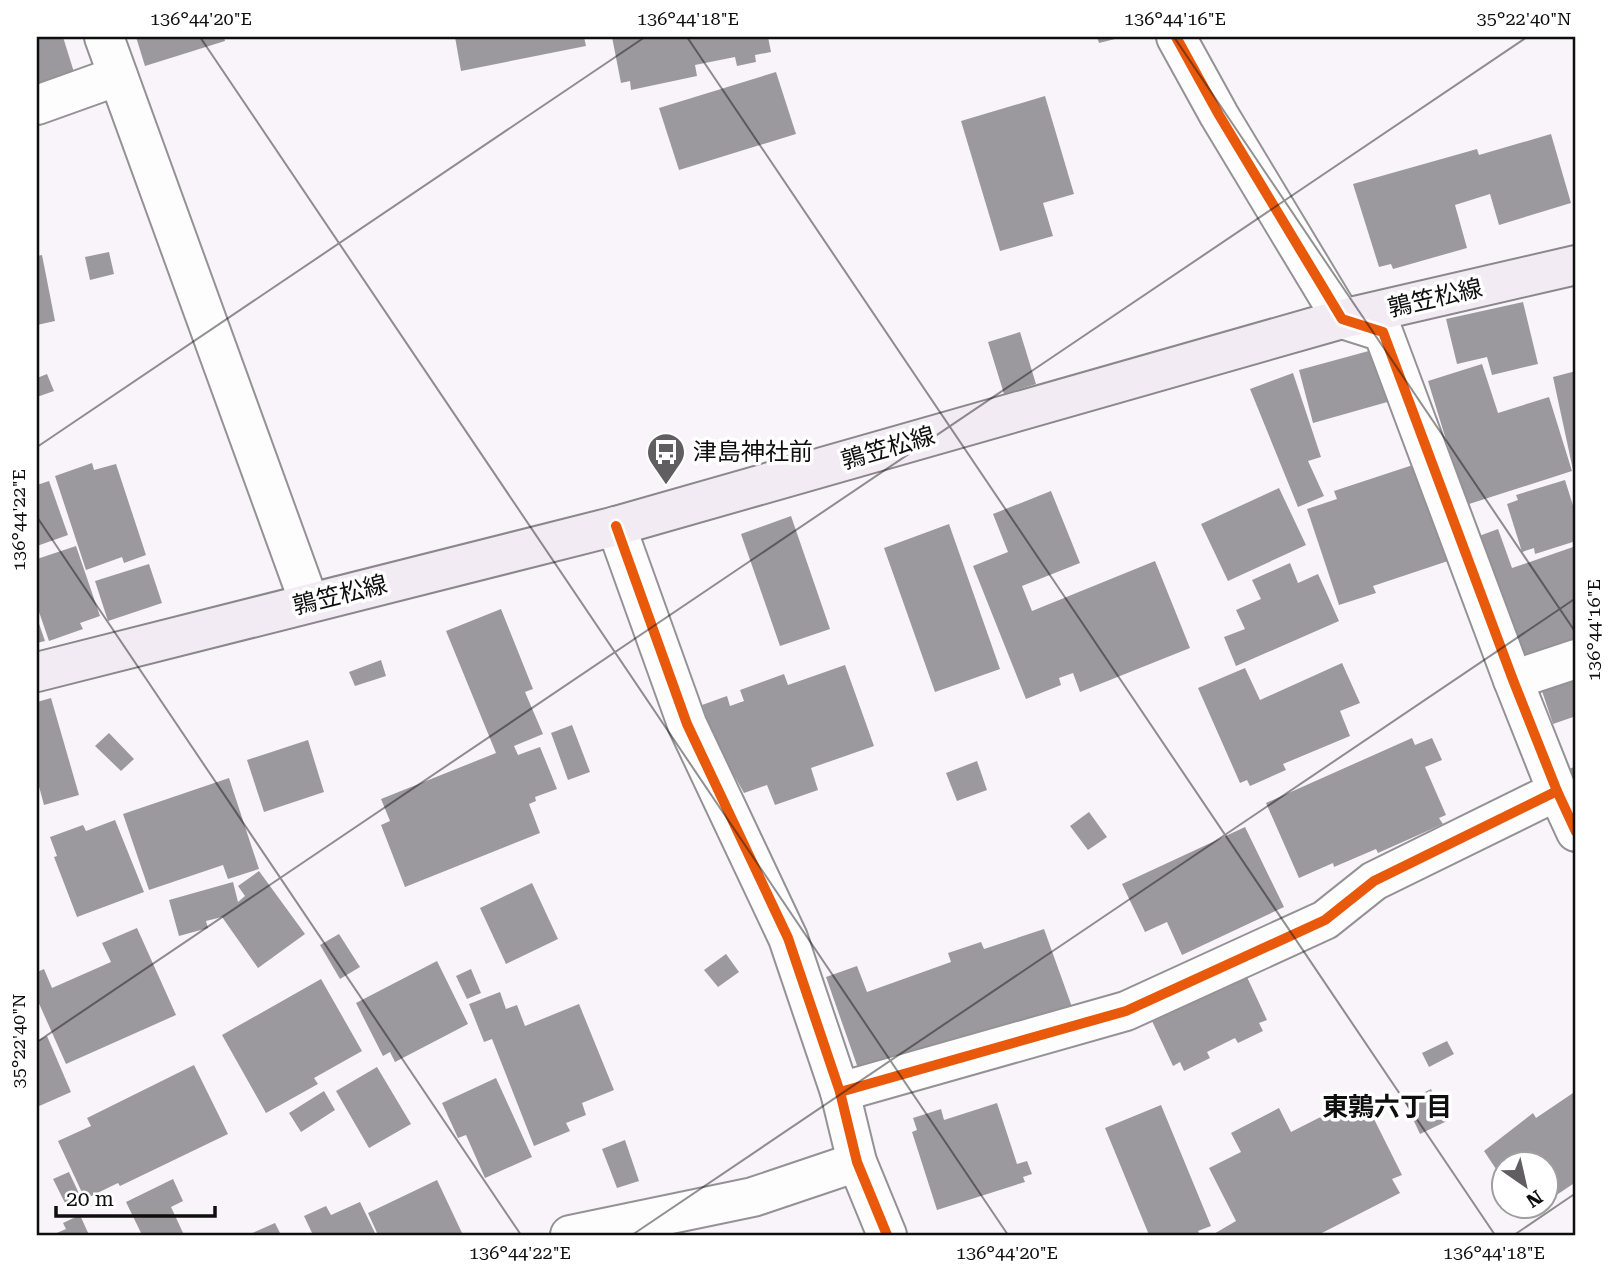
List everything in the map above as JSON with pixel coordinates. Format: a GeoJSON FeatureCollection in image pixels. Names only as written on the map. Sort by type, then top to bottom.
{"type":"FeatureCollection","features":[{"type":"Feature","properties":{"kind":"main road","name":"鶉笠松線"},"geometry":{"type":"LineString","coordinates":[[37,672],[616,526],[1342,319],[1576,265]]}},
{"type":"Feature","properties":{"kind":"street"},"geometry":{"type":"LineString","coordinates":[[104,37],[309,602]]}},
{"type":"Feature","properties":{"kind":"street"},"geometry":{"type":"LineString","coordinates":[[1176,37],[1178,46],[1342,319],[1383,332],[1513,680],[1576,832]]}},
{"type":"Feature","properties":{"kind":"street"},"geometry":{"type":"LineString","coordinates":[[37,105],[118,76]]}},
{"type":"Feature","properties":{"kind":"street"},"geometry":{"type":"LineString","coordinates":[[616,526],[687,724],[788,938],[841,1092],[857,1162],[887,1235]]}},
{"type":"Feature","properties":{"kind":"street"},"geometry":{"type":"LineString","coordinates":[[1513,680],[1576,659]]}},
{"type":"Feature","properties":{"kind":"street"},"geometry":{"type":"LineString","coordinates":[[841,1092],[1126,1011],[1325,920],[1374,881],[1557,791]]}},
{"type":"Feature","properties":{"kind":"street"},"geometry":{"type":"LineString","coordinates":[[570,1235],[753,1197],[857,1162]]}},
{"type":"Feature","properties":{"kind":"building"},"geometry":{"type":"Polygon","coordinates":[[[37,37],[63,37],[78,85],[37,97],[37,37]]]}},
{"type":"Feature","properties":{"kind":"building"},"geometry":{"type":"Polygon","coordinates":[[[136,37],[224,37],[225,41],[145,66],[136,37]]]}},
{"type":"Feature","properties":{"kind":"building"},"geometry":{"type":"Polygon","coordinates":[[[455,37],[584,37],[586,46],[461,71],[455,37]]]}},
{"type":"Feature","properties":{"kind":"building"},"geometry":{"type":"Polygon","coordinates":[[[612,37],[768,37],[771,52],[755,55],[756,62],[737,66],[735,57],[695,65],[697,76],[631,90],[630,81],[621,83],[612,37]]]}},
{"type":"Feature","properties":{"kind":"building"},"geometry":{"type":"Polygon","coordinates":[[[1097,37],[1119,37],[1119,38],[1099,43],[1097,37]]]}},
{"type":"Feature","properties":{"kind":"building"},"geometry":{"type":"Polygon","coordinates":[[[776,72],[796,134],[679,170],[659,108],[776,72]]]}},
{"type":"Feature","properties":{"kind":"building"},"geometry":{"type":"Polygon","coordinates":[[[1045,96],[1074,194],[1043,203],[1053,236],[1000,251],[961,121],[1045,96]]]}},
{"type":"Feature","properties":{"kind":"building"},"geometry":{"type":"Polygon","coordinates":[[[1551,134],[1571,203],[1499,225],[1490,194],[1455,205],[1467,248],[1393,269],[1391,264],[1379,267],[1353,184],[1477,149],[1479,155],[1551,134]]]}},
{"type":"Feature","properties":{"kind":"building"},"geometry":{"type":"Polygon","coordinates":[[[109,252],[114,274],[90,280],[85,257],[109,252]]]}},
{"type":"Feature","properties":{"kind":"building"},"geometry":{"type":"Polygon","coordinates":[[[42,255],[55,321],[37,325],[37,256],[42,255]]]}},
{"type":"Feature","properties":{"kind":"building"},"geometry":{"type":"Polygon","coordinates":[[[1523,302],[1538,364],[1492,375],[1487,357],[1457,364],[1446,319],[1523,302]]]}},
{"type":"Feature","properties":{"kind":"building"},"geometry":{"type":"Polygon","coordinates":[[[1020,332],[1036,384],[1004,394],[988,342],[1020,332]]]}},
{"type":"Feature","properties":{"kind":"building"},"geometry":{"type":"Polygon","coordinates":[[[1376,349],[1391,401],[1313,423],[1299,370],[1376,349]]]}},
{"type":"Feature","properties":{"kind":"building"},"geometry":{"type":"Polygon","coordinates":[[[1482,364],[1498,413],[1549,397],[1572,471],[1466,505],[1428,381],[1482,364]]]}},
{"type":"Feature","properties":{"kind":"building"},"geometry":{"type":"Polygon","coordinates":[[[1576,371],[1576,470],[1573,470],[1553,377],[1576,371]]]}},
{"type":"Feature","properties":{"kind":"building"},"geometry":{"type":"Polygon","coordinates":[[[1293,373],[1321,457],[1308,461],[1324,496],[1298,507],[1250,389],[1293,373]]]}},
{"type":"Feature","properties":{"kind":"building"},"geometry":{"type":"Polygon","coordinates":[[[47,374],[54,391],[37,397],[37,378],[47,374]]]}},
{"type":"Feature","properties":{"kind":"building"},"geometry":{"type":"Polygon","coordinates":[[[1425,461],[1457,558],[1373,586],[1376,593],[1339,605],[1307,509],[1337,499],[1334,491],[1425,461]]]}},
{"type":"Feature","properties":{"kind":"building"},"geometry":{"type":"Polygon","coordinates":[[[92,463],[94,470],[116,464],[146,555],[124,563],[122,557],[86,570],[55,476],[92,463]]]}},
{"type":"Feature","properties":{"kind":"building"},"geometry":{"type":"Polygon","coordinates":[[[1565,480],[1576,515],[1576,541],[1535,554],[1534,548],[1522,552],[1507,504],[1518,500],[1516,495],[1565,480]]]}},
{"type":"Feature","properties":{"kind":"building"},"geometry":{"type":"Polygon","coordinates":[[[49,481],[68,535],[37,546],[37,485],[49,481]]]}},
{"type":"Feature","properties":{"kind":"building"},"geometry":{"type":"Polygon","coordinates":[[[1279,488],[1306,545],[1228,581],[1201,524],[1279,488]]]}},
{"type":"Feature","properties":{"kind":"building"},"geometry":{"type":"Polygon","coordinates":[[[1051,491],[1080,563],[1022,586],[1032,611],[1155,561],[1190,648],[1080,692],[1073,673],[1059,678],[1061,685],[1026,699],[973,566],[1008,552],[993,514],[1051,491]]]}},
{"type":"Feature","properties":{"kind":"building"},"geometry":{"type":"Polygon","coordinates":[[[791,516],[830,629],[780,646],[741,534],[791,516]]]}},
{"type":"Feature","properties":{"kind":"building"},"geometry":{"type":"Polygon","coordinates":[[[949,524],[1000,669],[935,692],[884,548],[949,524]]]}},
{"type":"Feature","properties":{"kind":"building"},"geometry":{"type":"Polygon","coordinates":[[[1498,529],[1512,568],[1576,546],[1576,645],[1523,663],[1479,536],[1498,529]]]}},
{"type":"Feature","properties":{"kind":"building"},"geometry":{"type":"Polygon","coordinates":[[[76,546],[100,616],[80,623],[83,629],[49,641],[37,606],[37,559],[76,546]]]}},
{"type":"Feature","properties":{"kind":"building"},"geometry":{"type":"Polygon","coordinates":[[[1290,563],[1298,583],[1318,574],[1339,621],[1236,666],[1224,637],[1245,629],[1236,610],[1261,599],[1252,580],[1290,563]]]}},
{"type":"Feature","properties":{"kind":"building"},"geometry":{"type":"Polygon","coordinates":[[[149,564],[162,603],[108,621],[95,581],[149,564]]]}},
{"type":"Feature","properties":{"kind":"building"},"geometry":{"type":"Polygon","coordinates":[[[501,609],[533,689],[525,692],[543,734],[514,746],[518,755],[540,747],[557,789],[535,797],[536,801],[529,804],[540,833],[405,887],[381,825],[390,821],[381,799],[496,753],[446,631],[501,609]]]}},
{"type":"Feature","properties":{"kind":"building"},"geometry":{"type":"Polygon","coordinates":[[[37,618],[45,641],[37,643],[37,618]]]}},
{"type":"Feature","properties":{"kind":"building"},"geometry":{"type":"Polygon","coordinates":[[[381,660],[386,676],[355,686],[349,672],[381,660]]]}},
{"type":"Feature","properties":{"kind":"building"},"geometry":{"type":"Polygon","coordinates":[[[1342,663],[1360,703],[1340,711],[1350,736],[1283,764],[1286,770],[1250,786],[1247,780],[1240,783],[1198,688],[1245,668],[1260,700],[1342,663]]]}},
{"type":"Feature","properties":{"kind":"building"},"geometry":{"type":"Polygon","coordinates":[[[845,665],[874,746],[811,768],[818,790],[775,805],[767,785],[744,793],[717,745],[702,705],[727,696],[730,706],[744,701],[740,690],[784,674],[788,685],[845,665]]]}},
{"type":"Feature","properties":{"kind":"building"},"geometry":{"type":"Polygon","coordinates":[[[1576,676],[1576,716],[1553,724],[1541,688],[1576,676]]]}},
{"type":"Feature","properties":{"kind":"building"},"geometry":{"type":"Polygon","coordinates":[[[51,698],[79,795],[44,805],[37,779],[37,702],[51,698]]]}},
{"type":"Feature","properties":{"kind":"building"},"geometry":{"type":"Polygon","coordinates":[[[572,725],[590,772],[568,780],[551,733],[572,725]]]}},
{"type":"Feature","properties":{"kind":"building"},"geometry":{"type":"Polygon","coordinates":[[[109,733],[134,759],[121,771],[95,746],[109,733]]]}},
{"type":"Feature","properties":{"kind":"building"},"geometry":{"type":"Polygon","coordinates":[[[1412,738],[1415,745],[1432,738],[1442,760],[1425,767],[1446,815],[1439,818],[1443,824],[1378,853],[1376,849],[1299,878],[1266,803],[1412,738]]]}},
{"type":"Feature","properties":{"kind":"building"},"geometry":{"type":"Polygon","coordinates":[[[308,740],[324,792],[264,812],[247,760],[308,740]]]}},
{"type":"Feature","properties":{"kind":"building"},"geometry":{"type":"Polygon","coordinates":[[[977,761],[987,790],[957,801],[946,773],[977,761]]]}},
{"type":"Feature","properties":{"kind":"building"},"geometry":{"type":"Polygon","coordinates":[[[1576,766],[1576,793],[1567,770],[1576,766]]]}},
{"type":"Feature","properties":{"kind":"building"},"geometry":{"type":"Polygon","coordinates":[[[229,778],[259,869],[228,879],[223,865],[149,890],[123,814],[229,778]]]}},
{"type":"Feature","properties":{"kind":"building"},"geometry":{"type":"Polygon","coordinates":[[[1089,812],[1107,837],[1088,850],[1070,826],[1089,812]]]}},
{"type":"Feature","properties":{"kind":"building"},"geometry":{"type":"Polygon","coordinates":[[[115,820],[144,892],[77,917],[54,857],[57,856],[50,837],[83,825],[86,831],[115,820]]]}},
{"type":"Feature","properties":{"kind":"building"},"geometry":{"type":"Polygon","coordinates":[[[1245,827],[1284,907],[1182,955],[1167,922],[1145,932],[1122,884],[1245,827]]]}},
{"type":"Feature","properties":{"kind":"building"},"geometry":{"type":"Polygon","coordinates":[[[259,871],[305,934],[258,968],[222,917],[206,921],[208,928],[179,936],[169,900],[233,882],[238,902],[245,896],[238,886],[259,871]]]}},
{"type":"Feature","properties":{"kind":"building"},"geometry":{"type":"Polygon","coordinates":[[[532,883],[558,939],[506,964],[480,908],[532,883]]]}},
{"type":"Feature","properties":{"kind":"building"},"geometry":{"type":"Polygon","coordinates":[[[137,928],[176,1015],[66,1064],[37,999],[37,972],[44,969],[52,988],[111,962],[102,943],[137,928]]]}},
{"type":"Feature","properties":{"kind":"building"},"geometry":{"type":"Polygon","coordinates":[[[1044,929],[1072,1007],[860,1074],[826,977],[857,966],[867,992],[951,962],[948,953],[981,942],[984,949],[1044,929]]]}},
{"type":"Feature","properties":{"kind":"building"},"geometry":{"type":"Polygon","coordinates":[[[339,934],[360,967],[340,979],[320,945],[339,934]]]}},
{"type":"Feature","properties":{"kind":"building"},"geometry":{"type":"Polygon","coordinates":[[[726,954],[739,972],[718,987],[704,970],[726,954]]]}},
{"type":"Feature","properties":{"kind":"building"},"geometry":{"type":"Polygon","coordinates":[[[437,961],[468,1024],[395,1062],[390,1052],[383,1056],[356,1003],[437,961]]]}},
{"type":"Feature","properties":{"kind":"building"},"geometry":{"type":"Polygon","coordinates":[[[471,969],[481,993],[467,999],[456,976],[471,969]]]}},
{"type":"Feature","properties":{"kind":"building"},"geometry":{"type":"Polygon","coordinates":[[[1247,977],[1267,1020],[1259,1023],[1263,1031],[1238,1043],[1235,1038],[1207,1052],[1210,1058],[1184,1071],[1180,1062],[1173,1066],[1152,1021],[1247,977]]]}},
{"type":"Feature","properties":{"kind":"building"},"geometry":{"type":"Polygon","coordinates":[[[321,979],[362,1051],[314,1078],[318,1084],[266,1113],[222,1035],[321,979]]]}},
{"type":"Feature","properties":{"kind":"building"},"geometry":{"type":"Polygon","coordinates":[[[500,992],[506,1009],[517,1005],[525,1026],[579,1004],[614,1090],[582,1103],[586,1115],[566,1123],[570,1131],[534,1146],[492,1039],[484,1042],[469,1004],[500,992]]]}},
{"type":"Feature","properties":{"kind":"building"},"geometry":{"type":"Polygon","coordinates":[[[47,1036],[71,1092],[37,1107],[37,1041],[47,1036]]]}},
{"type":"Feature","properties":{"kind":"building"},"geometry":{"type":"Polygon","coordinates":[[[1447,1041],[1454,1054],[1429,1067],[1422,1053],[1447,1041]]]}},
{"type":"Feature","properties":{"kind":"building"},"geometry":{"type":"Polygon","coordinates":[[[194,1065],[228,1134],[120,1186],[118,1183],[85,1199],[58,1141],[91,1126],[87,1118],[194,1065]]]}},
{"type":"Feature","properties":{"kind":"building"},"geometry":{"type":"Polygon","coordinates":[[[377,1067],[411,1124],[369,1148],[336,1091],[377,1067]]]}},
{"type":"Feature","properties":{"kind":"building"},"geometry":{"type":"Polygon","coordinates":[[[496,1078],[532,1157],[485,1178],[466,1135],[458,1138],[442,1103],[496,1078]]]}},
{"type":"Feature","properties":{"kind":"building"},"geometry":{"type":"Polygon","coordinates":[[[1431,1089],[1447,1121],[1420,1134],[1405,1102],[1431,1089]]]}},
{"type":"Feature","properties":{"kind":"building"},"geometry":{"type":"Polygon","coordinates":[[[324,1091],[335,1110],[301,1132],[289,1113],[324,1091]]]}},
{"type":"Feature","properties":{"kind":"building"},"geometry":{"type":"Polygon","coordinates":[[[1576,1091],[1576,1182],[1560,1193],[1560,1150],[1490,1150],[1490,1160],[1484,1151],[1533,1113],[1536,1118],[1576,1091]]]}},
{"type":"Feature","properties":{"kind":"building"},"geometry":{"type":"Polygon","coordinates":[[[1354,1100],[1361,1116],[1370,1111],[1402,1175],[1392,1179],[1400,1193],[1318,1235],[1212,1235],[1236,1221],[1209,1168],[1241,1152],[1231,1133],[1279,1108],[1291,1132],[1354,1100]]]}},
{"type":"Feature","properties":{"kind":"building"},"geometry":{"type":"Polygon","coordinates":[[[997,1103],[1017,1164],[1027,1161],[1032,1174],[1023,1177],[1025,1182],[937,1210],[912,1132],[917,1130],[913,1118],[941,1109],[944,1120],[997,1103]]]}},
{"type":"Feature","properties":{"kind":"building"},"geometry":{"type":"Polygon","coordinates":[[[1161,1105],[1211,1226],[1198,1231],[1200,1235],[1149,1235],[1105,1128],[1161,1105]]]}},
{"type":"Feature","properties":{"kind":"building"},"geometry":{"type":"Polygon","coordinates":[[[625,1140],[639,1181],[617,1188],[602,1149],[625,1140]]]}},
{"type":"Feature","properties":{"kind":"building"},"geometry":{"type":"Polygon","coordinates":[[[69,1172],[82,1200],[67,1207],[53,1179],[69,1172]]]}},
{"type":"Feature","properties":{"kind":"building"},"geometry":{"type":"Polygon","coordinates":[[[173,1179],[183,1201],[171,1207],[184,1235],[142,1235],[126,1202],[173,1179]]]}},
{"type":"Feature","properties":{"kind":"building"},"geometry":{"type":"Polygon","coordinates":[[[437,1180],[463,1235],[378,1235],[368,1213],[437,1180]]]}},
{"type":"Feature","properties":{"kind":"building"},"geometry":{"type":"Polygon","coordinates":[[[360,1202],[376,1235],[313,1235],[304,1216],[326,1206],[331,1215],[360,1202]]]}},
{"type":"Feature","properties":{"kind":"building"},"geometry":{"type":"Polygon","coordinates":[[[80,1215],[89,1235],[52,1235],[66,1229],[63,1223],[80,1215]]]}},
{"type":"Feature","properties":{"kind":"building"},"geometry":{"type":"Polygon","coordinates":[[[275,1223],[281,1235],[248,1235],[275,1223]]]}},
{"type":"Feature","properties":{"kind":"cycle path"},"geometry":{"type":"LineString","coordinates":[[1176,37],[1219,115],[1342,319],[1383,332],[1513,680],[1576,832]]}},
{"type":"Feature","properties":{"kind":"cycle path"},"geometry":{"type":"LineString","coordinates":[[616,526],[687,724],[788,938],[840,1092],[857,1162],[887,1235]]}},
{"type":"Feature","properties":{"kind":"cycle path"},"geometry":{"type":"LineString","coordinates":[[840,1092],[1126,1011],[1325,920],[1374,881],[1557,791]]}},
{"type":"Feature","properties":{"kind":"place","name":"津島神社前"},"geometry":{"type":"Point","coordinates":[666,486]}},
{"type":"Feature","properties":{"kind":"district","name":"東鶉六丁目"},"geometry":{"type":"Point","coordinates":[1387,1107]}}]}
